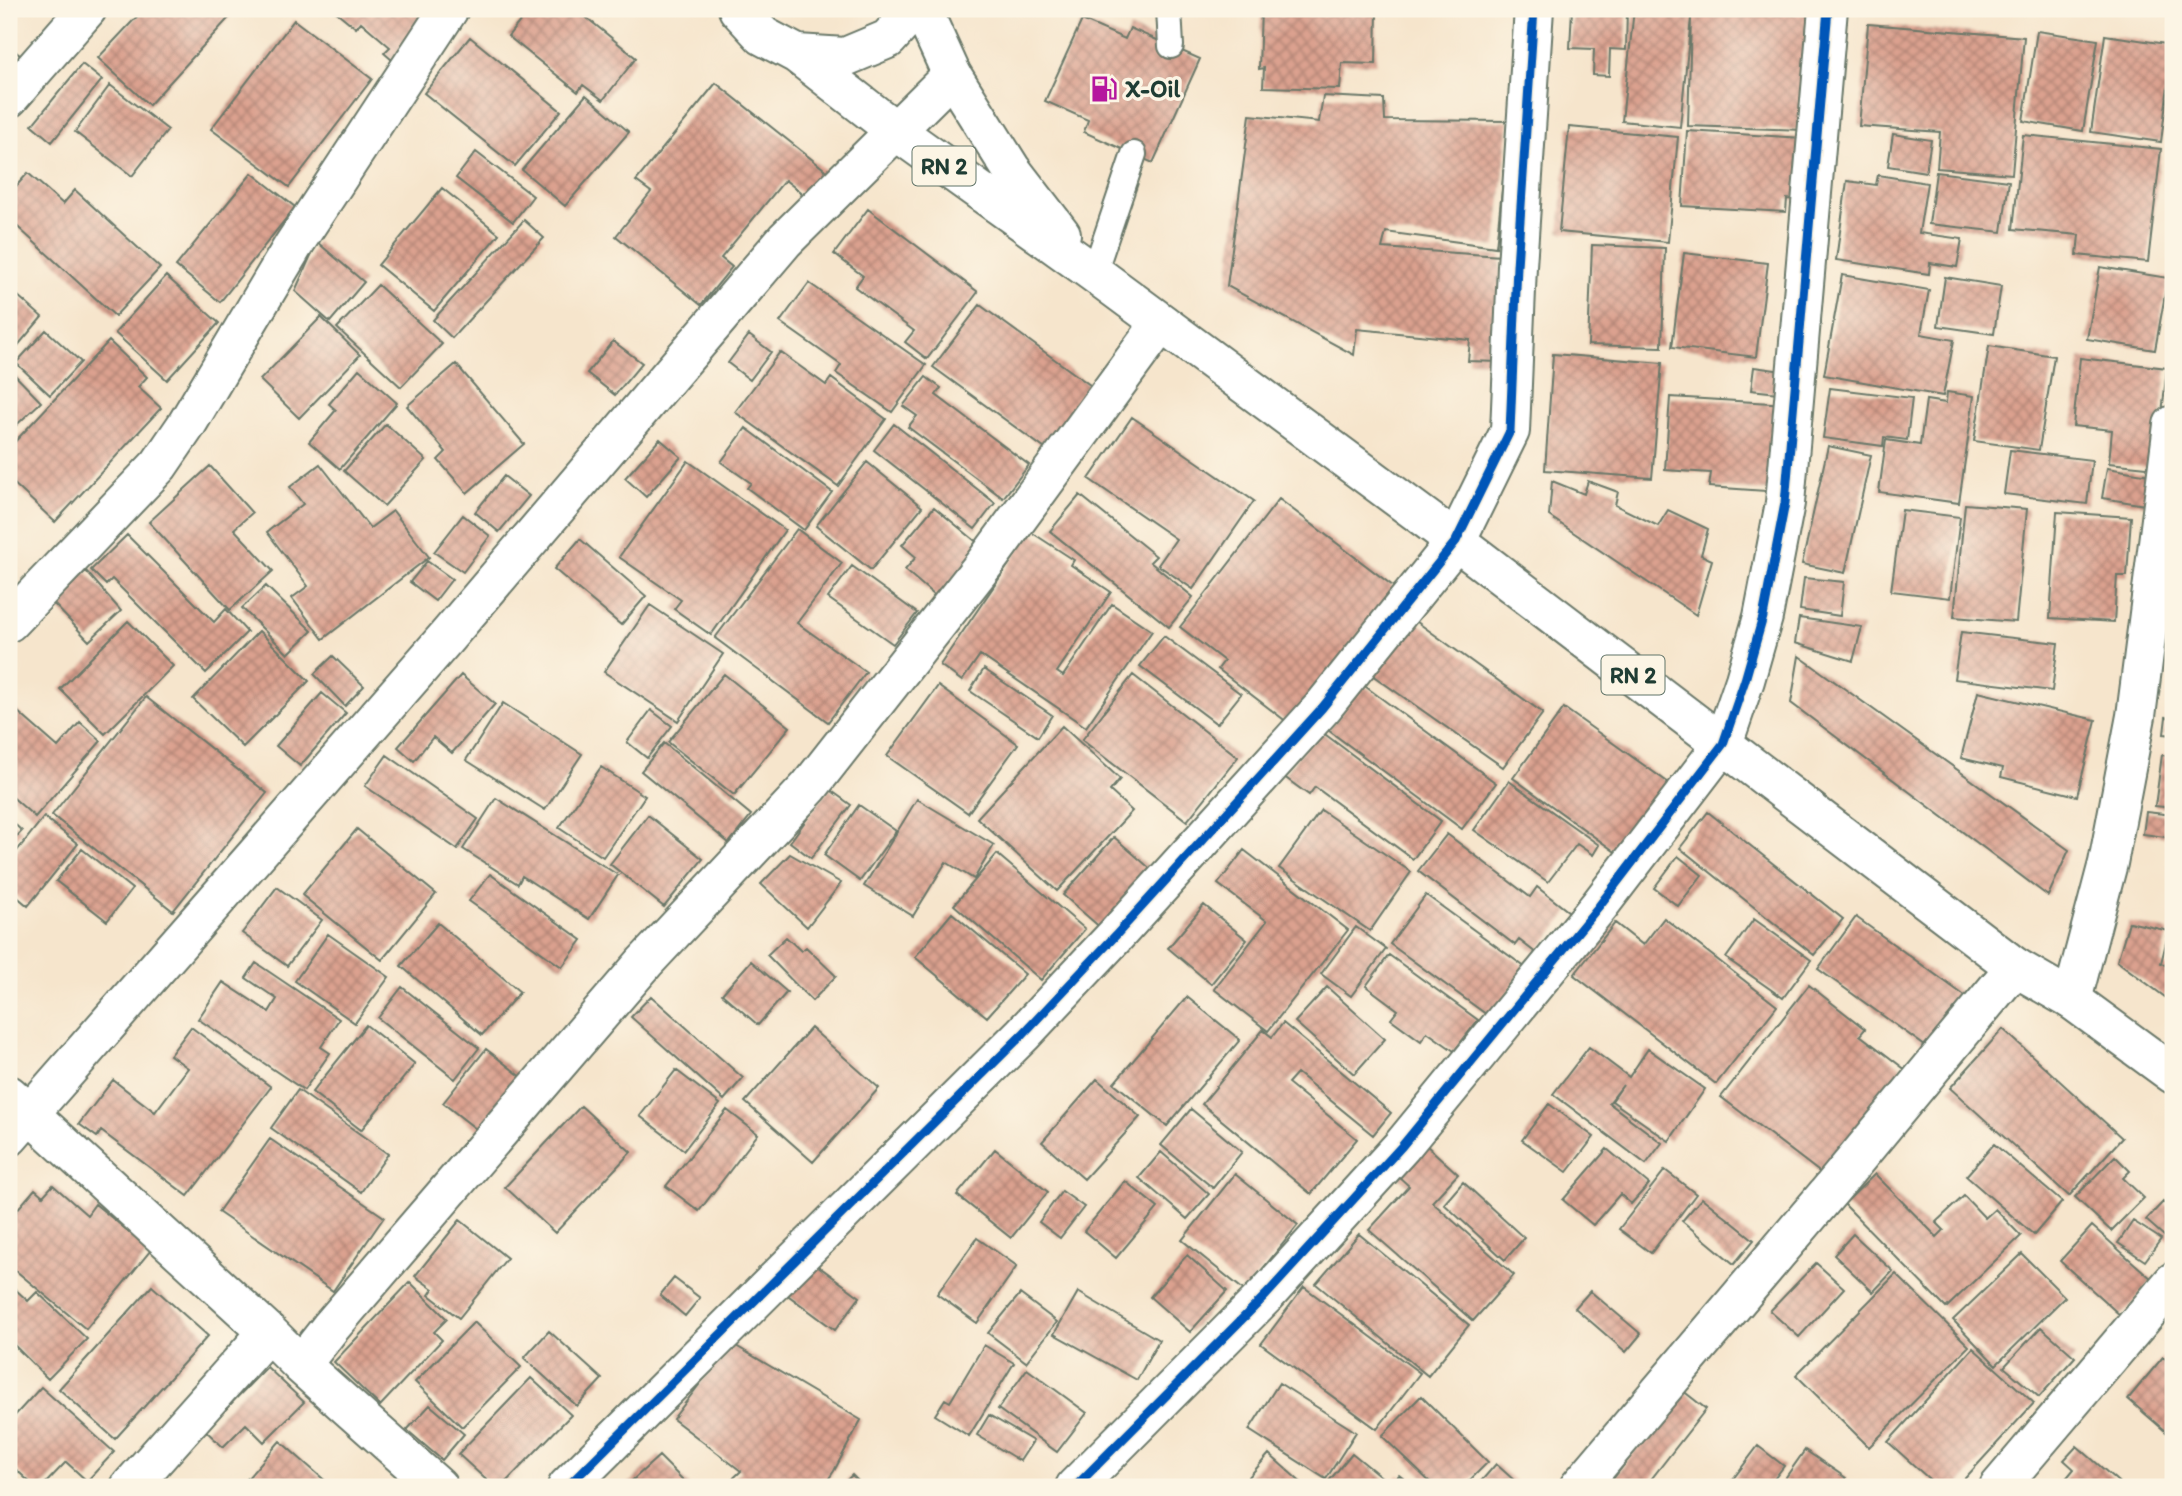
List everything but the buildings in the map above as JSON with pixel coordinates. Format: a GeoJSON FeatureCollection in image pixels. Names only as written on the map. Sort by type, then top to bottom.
{"type":"FeatureCollection","features":[{"type":"Feature","properties":{"kind":"main road"},"geometry":{"type":"LineString","coordinates":[[9,98],[87,9]]}},
{"type":"Feature","properties":{"kind":"main road"},"geometry":{"type":"LineString","coordinates":[[9,622],[159,465],[187,424],[293,246],[449,9]]}},
{"type":"Feature","properties":{"kind":"main road","name":"RN 2"},"geometry":{"type":"LineString","coordinates":[[737,9],[763,36],[797,54],[896,131],[1456,541],[2015,967],[2072,1000],[2173,1074]]}},
{"type":"Feature","properties":{"kind":"main road","name":"RN 2"},"geometry":{"type":"LineString","coordinates":[[797,54],[845,57],[888,39],[915,9]]}},
{"type":"Feature","properties":{"kind":"main road","name":"RN 2"},"geometry":{"type":"LineString","coordinates":[[922,9],[951,75],[1011,170],[1094,274]]}},
{"type":"Feature","properties":{"kind":"main road"},"geometry":{"type":"LineString","coordinates":[[568,1487],[1023,1034],[1118,934],[1322,708],[1456,541],[1510,431],[1517,266],[1534,9]]}},
{"type":"Feature","properties":{"kind":"main road"},"geometry":{"type":"LineString","coordinates":[[1075,1487],[1266,1295],[1402,1146],[1599,906],[1723,744],[1763,617],[1784,503],[1828,9]]}},
{"type":"Feature","properties":{"kind":"main road"},"geometry":{"type":"LineString","coordinates":[[438,1487],[268,1332],[16,1115],[445,639],[785,240],[951,75]]}},
{"type":"Feature","properties":{"kind":"main road"},"geometry":{"type":"LineString","coordinates":[[301,1364],[645,962],[809,788],[985,563],[1161,323]]}},
{"type":"Feature","properties":{"kind":"main road"},"geometry":{"type":"LineString","coordinates":[[2072,1000],[2108,863],[2136,716],[2173,425]]}},
{"type":"Feature","properties":{"kind":"main road"},"geometry":{"type":"LineString","coordinates":[[1579,1487],[2015,967]]}},
{"type":"Feature","properties":{"kind":"main road"},"geometry":{"type":"LineString","coordinates":[[1999,1487],[2173,1282]]}},
{"type":"Feature","properties":{"kind":"main road"},"geometry":{"type":"LineString","coordinates":[[130,1487],[268,1332]]}},
{"type":"Feature","properties":{"kind":"lane"},"geometry":{"type":"LineString","coordinates":[[1169,9],[1171,46]]}},
{"type":"Feature","properties":{"kind":"lane"},"geometry":{"type":"LineString","coordinates":[[1094,274],[1135,154]]}},
{"type":"Feature","properties":{"kind":"cycle path"},"geometry":{"type":"LineString","coordinates":[[567,1487],[1023,1034],[1117,934],[1322,708],[1456,541],[1510,431],[1517,266],[1534,9]]}},
{"type":"Feature","properties":{"kind":"cycle path"},"geometry":{"type":"LineString","coordinates":[[1075,1487],[1266,1295],[1402,1146],[1599,906],[1723,744],[1763,617],[1785,503],[1828,9]]}},
{"type":"Feature","properties":{"kind":"place","name":"X-Oil"},"geometry":{"type":"Point","coordinates":[1104,89]}}]}
